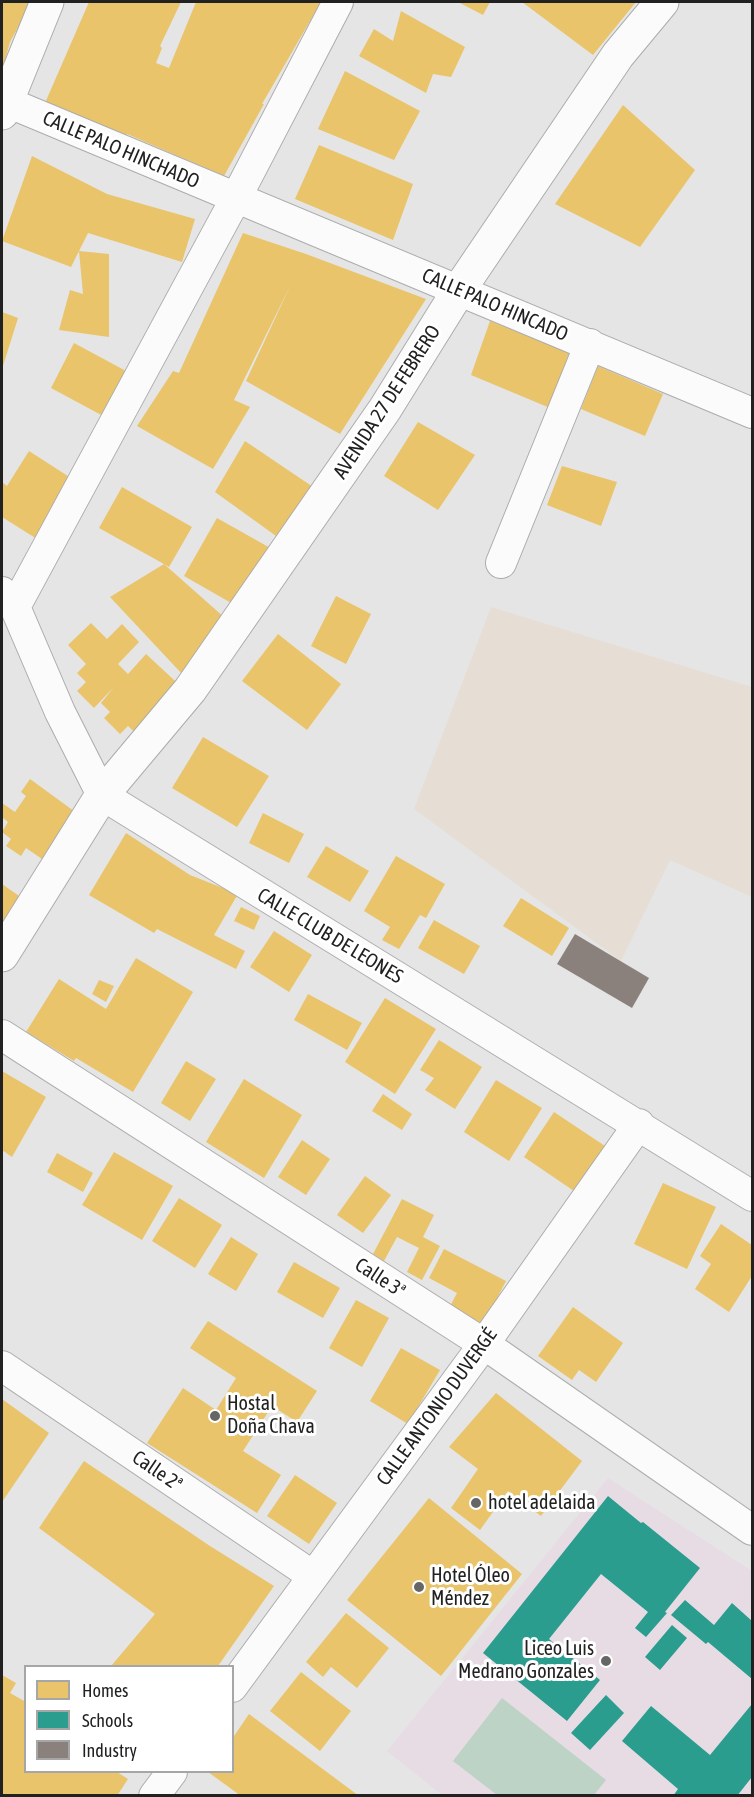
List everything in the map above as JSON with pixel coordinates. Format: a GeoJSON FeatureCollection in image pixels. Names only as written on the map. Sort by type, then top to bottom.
{"type":"FeatureCollection","features":[{"type":"Feature","properties":{"kind":"main road"},"geometry":{"type":"LineString","coordinates":[[4,108],[47,2]]}},
{"type":"Feature","properties":{"kind":"main road","name":"AVENIDA 27 DE FEBRERO"},"geometry":{"type":"LineString","coordinates":[[2,955],[102,795],[190,690],[385,409],[459,290],[618,55],[662,2]]}},
{"type":"Feature","properties":{"kind":"street"},"geometry":{"type":"LineString","coordinates":[[102,795],[60,712],[8,599],[236,198],[338,2]]}},
{"type":"Feature","properties":{"kind":"street","name":"CALLE PALO HINCHADO"},"geometry":{"type":"LineString","coordinates":[[4,108],[236,198]]}},
{"type":"Feature","properties":{"kind":"street","name":"CALLE PALO HINCADO"},"geometry":{"type":"LineString","coordinates":[[236,198],[753,413]]}},
{"type":"Feature","properties":{"kind":"street"},"geometry":{"type":"LineString","coordinates":[[501,563],[590,344]]}},
{"type":"Feature","properties":{"kind":"street","name":"CALLE CLUB DE LEONES"},"geometry":{"type":"LineString","coordinates":[[102,795],[753,1196]]}},
{"type":"Feature","properties":{"kind":"street","name":"Calle 3ª"},"geometry":{"type":"LineString","coordinates":[[2,1035],[484,1344],[753,1530]]}},
{"type":"Feature","properties":{"kind":"street","name":"CALLE ANTONIO DUVERGÉ"},"geometry":{"type":"LineString","coordinates":[[234,1685],[484,1344],[639,1124]]}},
{"type":"Feature","properties":{"kind":"street","name":"Calle 2ª"},"geometry":{"type":"LineString","coordinates":[[2,1366],[313,1576]]}},
{"type":"Feature","properties":{"kind":"street"},"geometry":{"type":"LineString","coordinates":[[154,1796],[171,1773]]}},
{"type":"Feature","properties":{"kind":"shaded area"},"geometry":{"type":"Polygon","coordinates":[[[491,607],[752,687],[752,897],[670,860],[621,961],[414,809],[491,607]]]}},
{"type":"Feature","properties":{"kind":"shaded area","name":"Liceo Luis Medrano Gonzales"},"geometry":{"type":"Polygon","coordinates":[[[608,1478],[752,1571],[752,1795],[442,1795],[387,1751],[608,1478]]]}},
{"type":"Feature","properties":{"kind":"green space"},"geometry":{"type":"Polygon","coordinates":[[[502,1698],[606,1780],[594,1795],[497,1795],[453,1761],[502,1698]]]}},
{"type":"Feature","properties":{"kind":"building: Homes"},"geometry":{"type":"Polygon","coordinates":[[[2,2],[32,2],[10,42],[2,71],[2,2]]]}},
{"type":"Feature","properties":{"kind":"building: Homes"},"geometry":{"type":"Polygon","coordinates":[[[89,2],[181,2],[160,46],[162,48],[156,63],[169,68],[196,2],[321,2],[262,104],[264,104],[224,176],[127,134],[126,137],[45,103],[89,2]]]}},
{"type":"Feature","properties":{"kind":"building: Homes"},"geometry":{"type":"Polygon","coordinates":[[[458,2],[490,2],[483,15],[458,2]]]}},
{"type":"Feature","properties":{"kind":"building: Homes"},"geometry":{"type":"Polygon","coordinates":[[[522,2],[636,2],[593,55],[522,2]]]}},
{"type":"Feature","properties":{"kind":"building: Homes"},"geometry":{"type":"Polygon","coordinates":[[[401,11],[465,47],[451,77],[433,74],[426,93],[359,56],[374,29],[393,41],[401,11]]]}},
{"type":"Feature","properties":{"kind":"building: Homes"},"geometry":{"type":"Polygon","coordinates":[[[345,71],[420,111],[394,160],[318,129],[345,71]]]}},
{"type":"Feature","properties":{"kind":"building: Homes"},"geometry":{"type":"Polygon","coordinates":[[[623,105],[695,170],[640,247],[555,204],[623,105]]]}},
{"type":"Feature","properties":{"kind":"building: Homes"},"geometry":{"type":"Polygon","coordinates":[[[319,145],[413,184],[393,240],[295,199],[319,145]]]}},
{"type":"Feature","properties":{"kind":"building: Homes"},"geometry":{"type":"Polygon","coordinates":[[[32,156],[107,194],[195,219],[182,262],[88,233],[71,267],[2,241],[32,156]]]}},
{"type":"Feature","properties":{"kind":"building: Homes"},"geometry":{"type":"Polygon","coordinates":[[[243,233],[426,299],[340,434],[246,381],[291,284],[234,400],[250,407],[213,469],[137,426],[173,371],[179,373],[243,233]]]}},
{"type":"Feature","properties":{"kind":"building: Homes"},"geometry":{"type":"Polygon","coordinates":[[[79,251],[109,254],[109,337],[59,330],[70,290],[83,294],[79,251]]]}},
{"type":"Feature","properties":{"kind":"building: Homes"},"geometry":{"type":"Polygon","coordinates":[[[2,312],[18,318],[2,369],[2,312]]]}},
{"type":"Feature","properties":{"kind":"building: Homes"},"geometry":{"type":"Polygon","coordinates":[[[490,321],[569,353],[550,408],[471,375],[490,321]]]}},
{"type":"Feature","properties":{"kind":"building: Homes"},"geometry":{"type":"Polygon","coordinates":[[[74,343],[126,371],[105,417],[51,388],[74,343]]]}},
{"type":"Feature","properties":{"kind":"building: Homes"},"geometry":{"type":"Polygon","coordinates":[[[598,366],[663,394],[645,436],[581,409],[598,366]]]}},
{"type":"Feature","properties":{"kind":"building: Homes"},"geometry":{"type":"Polygon","coordinates":[[[418,422],[475,455],[438,510],[384,476],[418,422]]]}},
{"type":"Feature","properties":{"kind":"building: Homes"},"geometry":{"type":"Polygon","coordinates":[[[245,441],[316,489],[283,541],[215,492],[245,441]]]}},
{"type":"Feature","properties":{"kind":"building: Homes"},"geometry":{"type":"Polygon","coordinates":[[[29,451],[74,480],[37,539],[2,517],[2,482],[7,486],[29,451]]]}},
{"type":"Feature","properties":{"kind":"building: Homes"},"geometry":{"type":"Polygon","coordinates":[[[562,466],[617,482],[601,526],[547,505],[562,466]]]}},
{"type":"Feature","properties":{"kind":"building: Homes"},"geometry":{"type":"Polygon","coordinates":[[[122,487],[192,527],[169,567],[99,528],[122,487]]]}},
{"type":"Feature","properties":{"kind":"building: Homes"},"geometry":{"type":"Polygon","coordinates":[[[217,518],[272,549],[240,608],[184,576],[217,518]]]}},
{"type":"Feature","properties":{"kind":"building: Homes"},"geometry":{"type":"Polygon","coordinates":[[[164,564],[225,618],[183,675],[110,597],[164,564]]]}},
{"type":"Feature","properties":{"kind":"building: Homes"},"geometry":{"type":"Polygon","coordinates":[[[336,596],[371,614],[346,664],[311,646],[336,596]]]}},
{"type":"Feature","properties":{"kind":"building: Homes"},"geometry":{"type":"Polygon","coordinates":[[[91,623],[107,639],[122,624],[139,642],[118,664],[128,674],[146,654],[187,692],[143,740],[128,726],[120,734],[104,718],[110,712],[101,703],[114,687],[94,708],[77,691],[86,682],[77,673],[86,664],[68,645],[91,623]]]}},
{"type":"Feature","properties":{"kind":"building: Homes"},"geometry":{"type":"Polygon","coordinates":[[[278,634],[341,684],[307,730],[242,681],[278,634]]]}},
{"type":"Feature","properties":{"kind":"building: Homes"},"geometry":{"type":"Polygon","coordinates":[[[203,737],[269,776],[237,827],[172,788],[203,737]]]}},
{"type":"Feature","properties":{"kind":"building: Homes"},"geometry":{"type":"Polygon","coordinates":[[[30,779],[78,814],[45,861],[26,848],[21,856],[6,846],[11,839],[2,832],[8,822],[2,817],[2,803],[15,812],[26,796],[21,792],[30,779]]]}},
{"type":"Feature","properties":{"kind":"building: Homes"},"geometry":{"type":"Polygon","coordinates":[[[263,813],[304,834],[289,863],[249,843],[263,813]]]}},
{"type":"Feature","properties":{"kind":"building: Homes"},"geometry":{"type":"Polygon","coordinates":[[[126,833],[190,875],[238,894],[214,935],[245,951],[236,969],[157,929],[154,933],[89,895],[126,833]]]}},
{"type":"Feature","properties":{"kind":"building: Homes"},"geometry":{"type":"Polygon","coordinates":[[[326,846],[369,871],[350,902],[307,877],[326,846]]]}},
{"type":"Feature","properties":{"kind":"building: Homes"},"geometry":{"type":"Polygon","coordinates":[[[396,856],[445,884],[426,918],[420,915],[399,949],[382,940],[390,927],[364,911],[396,856]]]}},
{"type":"Feature","properties":{"kind":"building: Homes"},"geometry":{"type":"Polygon","coordinates":[[[2,884],[22,898],[3,924],[2,923],[2,884]]]}},
{"type":"Feature","properties":{"kind":"building: Homes"},"geometry":{"type":"Polygon","coordinates":[[[521,898],[569,928],[552,956],[503,926],[521,898]]]}},
{"type":"Feature","properties":{"kind":"building: Homes"},"geometry":{"type":"Polygon","coordinates":[[[241,907],[260,916],[254,930],[234,921],[241,907]]]}},
{"type":"Feature","properties":{"kind":"building: Homes"},"geometry":{"type":"Polygon","coordinates":[[[434,920],[480,946],[464,974],[418,948],[434,920]]]}},
{"type":"Feature","properties":{"kind":"building: Homes"},"geometry":{"type":"Polygon","coordinates":[[[274,931],[312,955],[289,992],[250,967],[274,931]]]}},
{"type":"Feature","properties":{"kind":"building: Homes"},"geometry":{"type":"Polygon","coordinates":[[[136,958],[193,992],[133,1092],[76,1058],[74,1061],[26,1032],[59,979],[106,1009],[136,958]]]}},
{"type":"Feature","properties":{"kind":"building: Homes"},"geometry":{"type":"Polygon","coordinates":[[[99,980],[114,986],[106,1002],[92,994],[99,980]]]}},
{"type":"Feature","properties":{"kind":"building: Homes"},"geometry":{"type":"Polygon","coordinates":[[[308,994],[362,1023],[347,1050],[294,1020],[308,994]]]}},
{"type":"Feature","properties":{"kind":"building: Homes"},"geometry":{"type":"Polygon","coordinates":[[[385,998],[436,1029],[395,1094],[345,1062],[385,998]]]}},
{"type":"Feature","properties":{"kind":"building: Homes"},"geometry":{"type":"Polygon","coordinates":[[[439,1040],[482,1067],[455,1109],[425,1090],[434,1078],[420,1070],[439,1040]]]}},
{"type":"Feature","properties":{"kind":"building: Homes"},"geometry":{"type":"Polygon","coordinates":[[[186,1061],[216,1079],[190,1121],[161,1103],[186,1061]]]}},
{"type":"Feature","properties":{"kind":"building: Homes"},"geometry":{"type":"Polygon","coordinates":[[[2,1071],[46,1097],[12,1157],[2,1150],[2,1071]]]}},
{"type":"Feature","properties":{"kind":"building: Homes"},"geometry":{"type":"Polygon","coordinates":[[[244,1079],[302,1115],[264,1178],[206,1142],[244,1079]]]}},
{"type":"Feature","properties":{"kind":"building: Homes"},"geometry":{"type":"Polygon","coordinates":[[[496,1080],[542,1108],[509,1161],[464,1132],[496,1080]]]}},
{"type":"Feature","properties":{"kind":"building: Homes"},"geometry":{"type":"Polygon","coordinates":[[[383,1094],[412,1114],[402,1130],[372,1111],[383,1094]]]}},
{"type":"Feature","properties":{"kind":"building: Homes"},"geometry":{"type":"Polygon","coordinates":[[[554,1112],[605,1146],[574,1191],[524,1157],[554,1112]]]}},
{"type":"Feature","properties":{"kind":"building: Homes"},"geometry":{"type":"Polygon","coordinates":[[[302,1140],[330,1159],[306,1195],[278,1177],[302,1140]]]}},
{"type":"Feature","properties":{"kind":"building: Homes"},"geometry":{"type":"Polygon","coordinates":[[[114,1152],[173,1186],[142,1240],[82,1205],[114,1152]]]}},
{"type":"Feature","properties":{"kind":"building: Homes"},"geometry":{"type":"Polygon","coordinates":[[[57,1153],[93,1173],[83,1192],[47,1172],[57,1153]]]}},
{"type":"Feature","properties":{"kind":"building: Homes"},"geometry":{"type":"Polygon","coordinates":[[[365,1176],[391,1195],[363,1233],[337,1215],[365,1176]]]}},
{"type":"Feature","properties":{"kind":"building: Homes"},"geometry":{"type":"Polygon","coordinates":[[[663,1183],[716,1207],[687,1269],[634,1244],[663,1183]]]}},
{"type":"Feature","properties":{"kind":"building: Homes"},"geometry":{"type":"Polygon","coordinates":[[[179,1198],[222,1225],[195,1268],[152,1241],[179,1198]]]}},
{"type":"Feature","properties":{"kind":"building: Homes"},"geometry":{"type":"Polygon","coordinates":[[[402,1199],[434,1215],[423,1237],[440,1246],[422,1280],[407,1272],[419,1248],[397,1237],[384,1261],[373,1254],[402,1199]]]}},
{"type":"Feature","properties":{"kind":"building: Homes"},"geometry":{"type":"Polygon","coordinates":[[[721,1224],[752,1245],[752,1276],[729,1312],[695,1289],[711,1264],[700,1256],[721,1224]]]}},
{"type":"Feature","properties":{"kind":"building: Homes"},"geometry":{"type":"Polygon","coordinates":[[[231,1237],[258,1254],[236,1291],[208,1274],[231,1237]]]}},
{"type":"Feature","properties":{"kind":"building: Homes"},"geometry":{"type":"Polygon","coordinates":[[[444,1249],[506,1281],[481,1329],[447,1312],[457,1293],[429,1278],[444,1249]]]}},
{"type":"Feature","properties":{"kind":"building: Homes"},"geometry":{"type":"Polygon","coordinates":[[[294,1262],[340,1288],[323,1318],[277,1292],[294,1262]]]}},
{"type":"Feature","properties":{"kind":"building: Homes"},"geometry":{"type":"Polygon","coordinates":[[[356,1300],[389,1318],[362,1367],[329,1348],[356,1300]]]}},
{"type":"Feature","properties":{"kind":"building: Homes"},"geometry":{"type":"Polygon","coordinates":[[[573,1307],[623,1343],[596,1382],[579,1370],[572,1380],[538,1356],[573,1307]]]}},
{"type":"Feature","properties":{"kind":"building: Homes","name":"Hostal Doña Chava"},"geometry":{"type":"Polygon","coordinates":[[[208,1321],[317,1391],[297,1422],[272,1406],[243,1451],[281,1475],[257,1513],[147,1443],[183,1388],[216,1410],[236,1378],[190,1348],[208,1321]]]}},
{"type":"Feature","properties":{"kind":"building: Homes"},"geometry":{"type":"Polygon","coordinates":[[[401,1348],[440,1370],[408,1424],[370,1401],[401,1348]]]}},
{"type":"Feature","properties":{"kind":"building: Homes"},"geometry":{"type":"Polygon","coordinates":[[[496,1393],[582,1461],[541,1516],[508,1491],[480,1530],[451,1508],[478,1469],[449,1447],[496,1393]]]}},
{"type":"Feature","properties":{"kind":"building: Homes"},"geometry":{"type":"Polygon","coordinates":[[[2,1399],[49,1433],[2,1502],[2,1399]]]}},
{"type":"Feature","properties":{"kind":"building: Homes"},"geometry":{"type":"Polygon","coordinates":[[[84,1461],[274,1586],[219,1665],[112,1665],[155,1614],[39,1528],[84,1461]]]}},
{"type":"Feature","properties":{"kind":"building: Homes"},"geometry":{"type":"Polygon","coordinates":[[[295,1475],[337,1503],[309,1544],[267,1516],[295,1475]]]}},
{"type":"Feature","properties":{"kind":"building: Homes"},"geometry":{"type":"Polygon","coordinates":[[[429,1498],[522,1574],[441,1676],[347,1600],[429,1498]]]}},
{"type":"Feature","properties":{"kind":"building: Homes"},"geometry":{"type":"Polygon","coordinates":[[[346,1613],[389,1648],[357,1688],[331,1667],[323,1677],[306,1662],[346,1613]]]}},
{"type":"Feature","properties":{"kind":"building: Homes"},"geometry":{"type":"Polygon","coordinates":[[[301,1672],[351,1711],[320,1751],[270,1711],[301,1672]]]}},
{"type":"Feature","properties":{"kind":"building: Homes"},"geometry":{"type":"Polygon","coordinates":[[[2,1675],[16,1683],[10,1693],[24,1701],[24,1773],[119,1773],[128,1779],[117,1796],[2,1796],[2,1675]]]}},
{"type":"Feature","properties":{"kind":"building: Homes"},"geometry":{"type":"Polygon","coordinates":[[[249,1714],[359,1796],[241,1796],[209,1773],[234,1773],[234,1736],[249,1714]]]}},
{"type":"Feature","properties":{"kind":"building: Schools"},"geometry":{"type":"Polygon","coordinates":[[[608,1496],[700,1568],[646,1637],[635,1628],[648,1612],[601,1574],[549,1639],[600,1680],[567,1721],[483,1653],[608,1496]]]}},
{"type":"Feature","properties":{"kind":"building: Schools"},"geometry":{"type":"Polygon","coordinates":[[[685,1600],[714,1625],[732,1603],[752,1621],[752,1679],[671,1615],[685,1600]]]}},
{"type":"Feature","properties":{"kind":"building: Schools"},"geometry":{"type":"Polygon","coordinates":[[[672,1625],[687,1638],[660,1670],[645,1657],[672,1625]]]}},
{"type":"Feature","properties":{"kind":"building: Schools"},"geometry":{"type":"Polygon","coordinates":[[[606,1695],[624,1713],[590,1750],[571,1733],[606,1695]]]}},
{"type":"Feature","properties":{"kind":"building: Schools"},"geometry":{"type":"Polygon","coordinates":[[[752,1704],[752,1777],[737,1796],[673,1796],[678,1789],[622,1741],[651,1706],[710,1755],[752,1704]]]}},
{"type":"Feature","properties":{"kind":"building: Industry"},"geometry":{"type":"Polygon","coordinates":[[[575,934],[649,978],[632,1008],[557,964],[575,934]]]}},
{"type":"Feature","properties":{"kind":"place","name":"Hostal Doña Chava"},"geometry":{"type":"Point","coordinates":[215,1416]}},
{"type":"Feature","properties":{"kind":"place","name":"hotel adelaida"},"geometry":{"type":"Point","coordinates":[476,1503]}},
{"type":"Feature","properties":{"kind":"place","name":"Hotel Óleo Méndez"},"geometry":{"type":"Point","coordinates":[419,1587]}},
{"type":"Feature","properties":{"kind":"place","name":"Liceo Luis Medrano Gonzales"},"geometry":{"type":"Point","coordinates":[606,1661]}}]}
